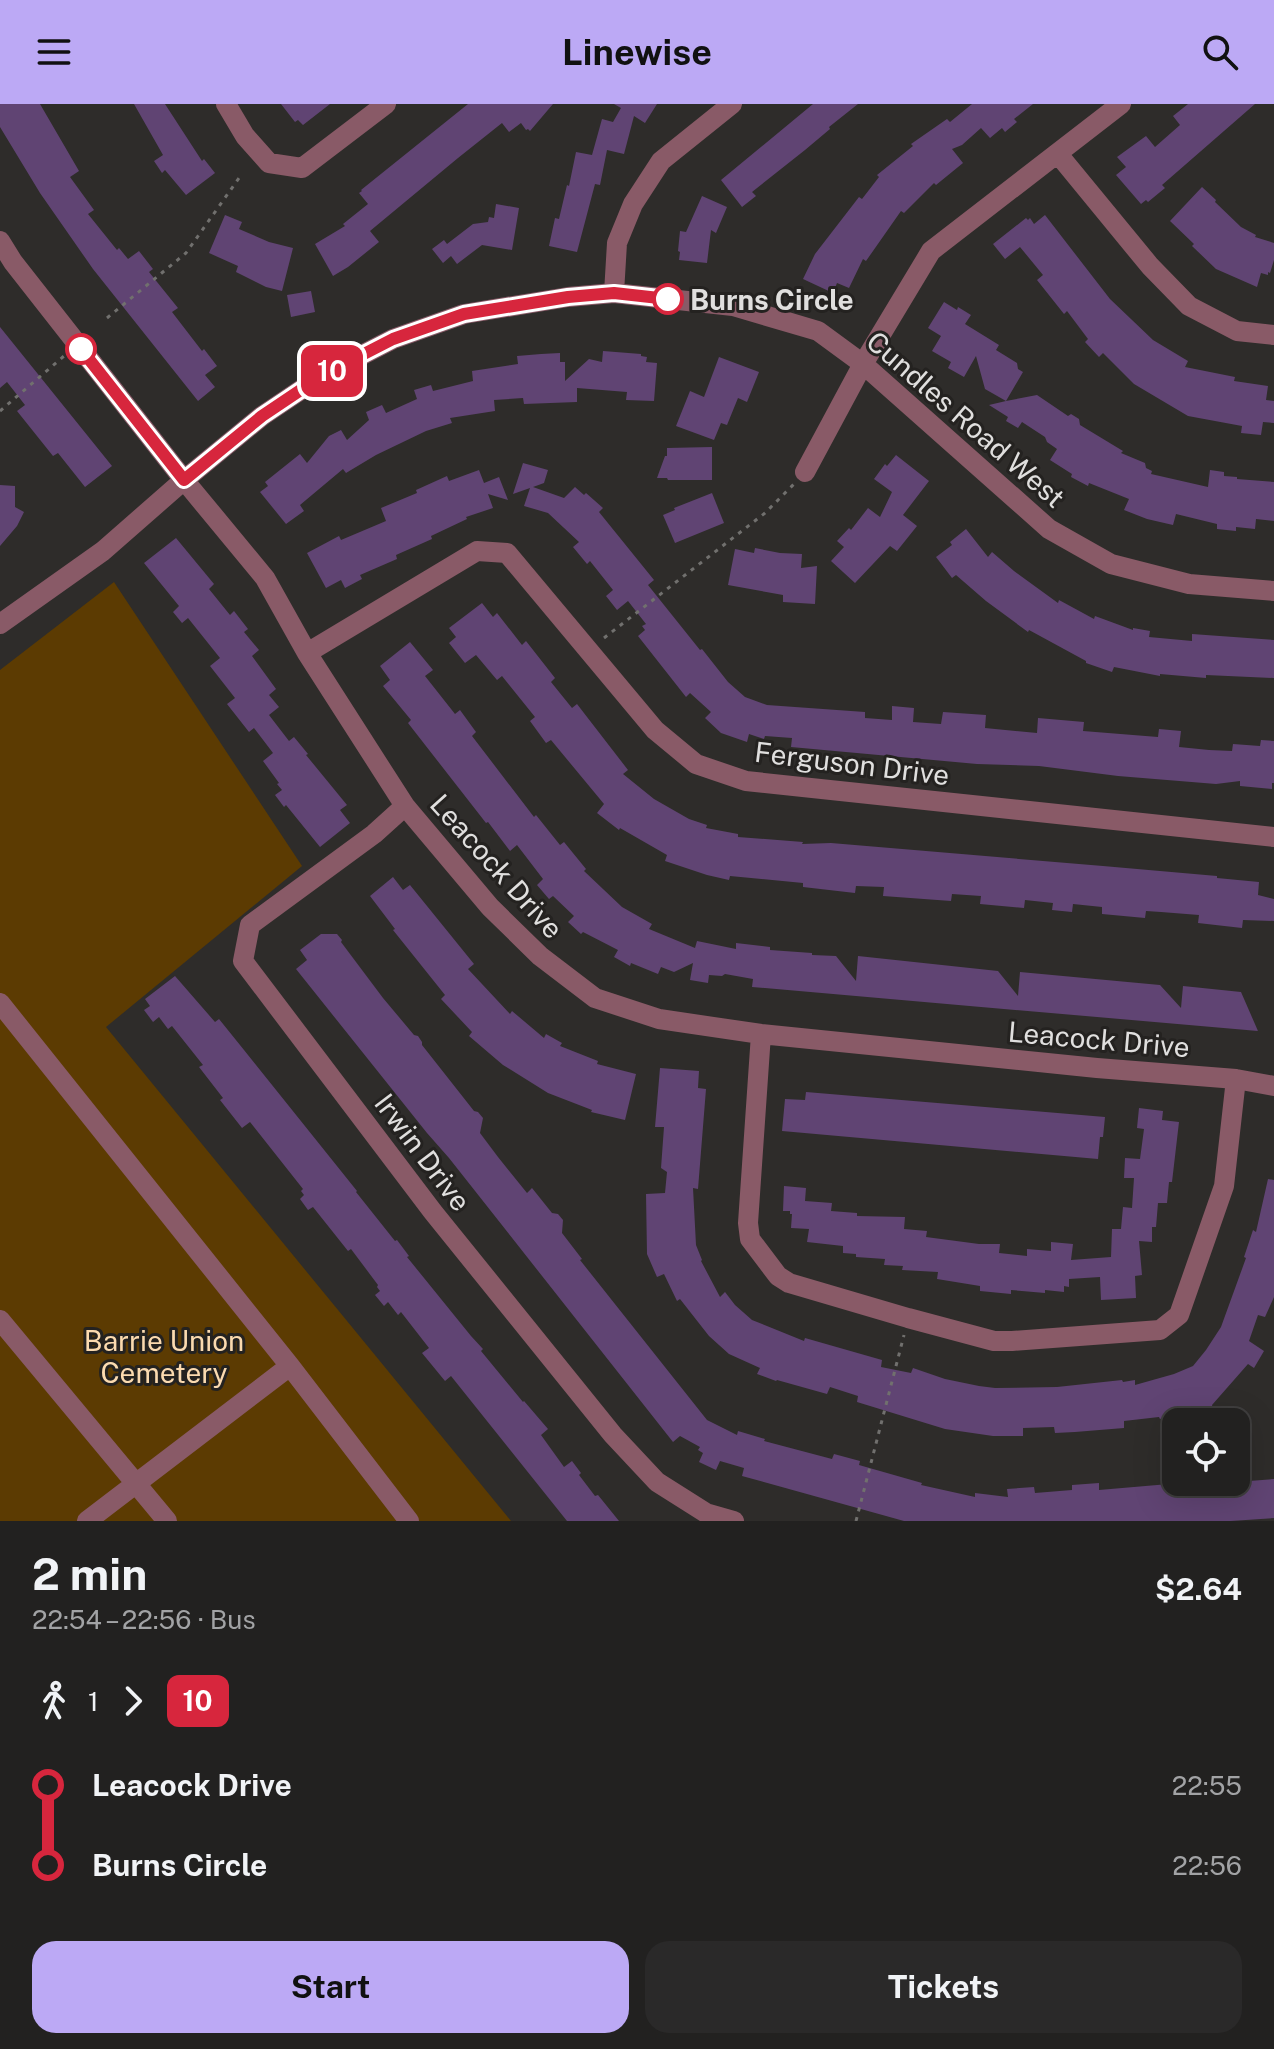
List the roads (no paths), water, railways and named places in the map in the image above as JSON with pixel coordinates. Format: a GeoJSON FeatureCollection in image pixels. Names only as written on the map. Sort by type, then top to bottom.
{"type":"FeatureCollection","features":[{"type":"Feature","properties":{"kind":"street"},"geometry":{"type":"LineString","coordinates":[[226,104],[245,136],[269,163],[302,168],[386,104]]}},
{"type":"Feature","properties":{"kind":"street"},"geometry":{"type":"LineString","coordinates":[[614,293],[617,243],[633,204],[661,161],[732,104]]}},
{"type":"Feature","properties":{"kind":"street"},"geometry":{"type":"LineString","coordinates":[[805,472],[863,364],[931,251],[1121,104]]}},
{"type":"Feature","properties":{"kind":"street"},"geometry":{"type":"LineString","coordinates":[[1058,154],[1150,266],[1189,306],[1237,331],[1274,335]]}},
{"type":"Feature","properties":{"kind":"street","name":"Leacock Drive"},"geometry":{"type":"LineString","coordinates":[[0,241],[77,344],[265,578],[307,653],[405,806],[490,907],[540,956],[595,998],[659,1019],[761,1034],[1236,1079],[1274,1086]]}},
{"type":"Feature","properties":{"kind":"street","name":"Cundles Road West"},"geometry":{"type":"LineString","coordinates":[[0,624],[103,551],[262,416],[323,375],[393,339],[464,314],[568,297],[614,293],[733,306],[818,331],[863,364],[1049,529],[1111,564],[1189,584],[1274,591]]}},
{"type":"Feature","properties":{"kind":"street","name":"Ferguson Drive"},"geometry":{"type":"LineString","coordinates":[[307,653],[477,551],[507,553],[655,730],[696,764],[746,781],[1274,837]]}},
{"type":"Feature","properties":{"kind":"street","name":"Irwin Drive"},"geometry":{"type":"LineString","coordinates":[[405,806],[374,834],[250,925],[243,961],[433,1212],[613,1435],[657,1482],[706,1513],[734,1521]]}},
{"type":"Feature","properties":{"kind":"street"},"geometry":{"type":"LineString","coordinates":[[0,1003],[290,1366],[409,1521]]}},
{"type":"Feature","properties":{"kind":"street"},"geometry":{"type":"LineString","coordinates":[[761,1034],[748,1223],[750,1239],[778,1276],[789,1283],[994,1341],[1160,1330],[1179,1315],[1224,1186],[1236,1079]]}},
{"type":"Feature","properties":{"kind":"street"},"geometry":{"type":"LineString","coordinates":[[0,1320],[167,1521]]}},
{"type":"Feature","properties":{"kind":"street"},"geometry":{"type":"LineString","coordinates":[[87,1521],[290,1366]]}},
{"type":"Feature","properties":{"kind":"place","name":"Burns Circle"},"geometry":{"type":"Point","coordinates":[668,299]}},
{"type":"Feature","properties":{"kind":"park label","name":"Barrie Union Cemetery"},"geometry":{"type":"Point","coordinates":[164,1356]}}]}
